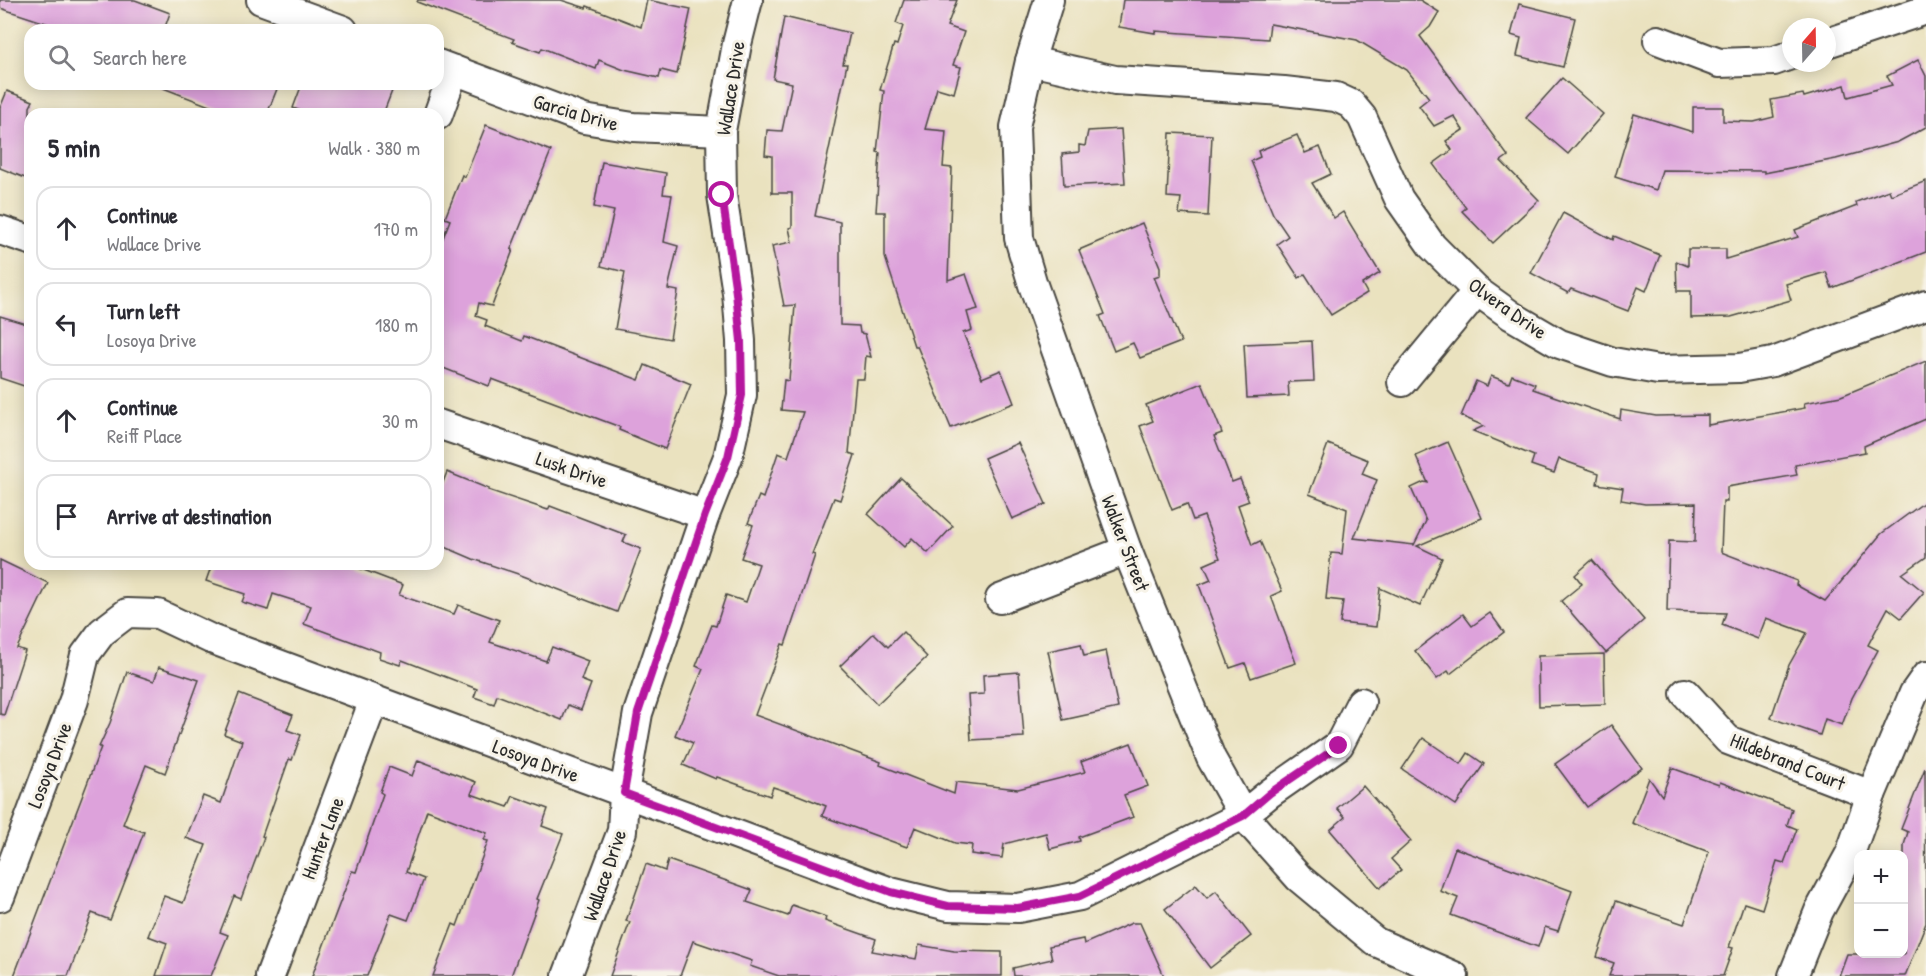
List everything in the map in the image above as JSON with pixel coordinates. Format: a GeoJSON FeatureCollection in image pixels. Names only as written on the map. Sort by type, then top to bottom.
{"type":"FeatureCollection","features":[{"type":"Feature","properties":{"kind":"street"},"geometry":{"type":"LineString","coordinates":[[261,0],[327,24]]}},
{"type":"Feature","properties":{"kind":"street","name":"Wallace Drive"},"geometry":{"type":"LineString","coordinates":[[567,976],[622,831],[624,793],[638,713],[705,515],[728,457],[742,395],[738,303],[722,195],[721,131],[737,44],[748,0]]}},
{"type":"Feature","properties":{"kind":"street","name":"Walker Street"},"geometry":{"type":"LineString","coordinates":[[1049,0],[1030,61],[1015,127],[1019,238],[1033,285],[1127,550],[1211,758],[1243,816],[1299,878],[1376,942],[1454,976]]}},
{"type":"Feature","properties":{"kind":"street"},"geometry":{"type":"LineString","coordinates":[[1836,40],[1926,10]]}},
{"type":"Feature","properties":{"kind":"street"},"geometry":{"type":"LineString","coordinates":[[1658,40],[1719,63],[1774,61],[1782,58]]}},
{"type":"Feature","properties":{"kind":"street","name":"Olvera Drive"},"geometry":{"type":"LineString","coordinates":[[1030,61],[1115,80],[1294,92],[1336,97],[1352,104],[1362,117],[1400,199],[1432,246],[1477,291],[1512,316],[1560,344],[1613,362],[1658,370],[1739,368],[1773,362],[1926,305]]}},
{"type":"Feature","properties":{"kind":"street","name":"Garcia Drive"},"geometry":{"type":"LineString","coordinates":[[446,67],[584,118],[633,128],[721,131]]}},
{"type":"Feature","properties":{"kind":"street"},"geometry":{"type":"LineString","coordinates":[[439,108],[442,90]]}},
{"type":"Feature","properties":{"kind":"street"},"geometry":{"type":"LineString","coordinates":[[0,230],[24,238]]}},
{"type":"Feature","properties":{"kind":"street"},"geometry":{"type":"LineString","coordinates":[[1402,382],[1477,291]]}},
{"type":"Feature","properties":{"kind":"street","name":"Lusk Drive"},"geometry":{"type":"LineString","coordinates":[[444,426],[705,515]]}},
{"type":"Feature","properties":{"kind":"street"},"geometry":{"type":"LineString","coordinates":[[1000,599],[1127,550]]}},
{"type":"Feature","properties":{"kind":"street","name":"Losoya Drive"},"geometry":{"type":"LineString","coordinates":[[0,897],[74,700],[85,655],[102,632],[127,613],[158,614],[211,639],[891,892],[948,906],[1018,908],[1080,896],[1243,816],[1270,793],[1339,746],[1361,702]]}},
{"type":"Feature","properties":{"kind":"street"},"geometry":{"type":"LineString","coordinates":[[1794,976],[1819,911],[1850,854],[1871,795],[1914,693],[1926,676]]}},
{"type":"Feature","properties":{"kind":"street","name":"Hildebrand Court"},"geometry":{"type":"LineString","coordinates":[[1685,693],[1728,740],[1871,795]]}},
{"type":"Feature","properties":{"kind":"street","name":"Hunter Lane"},"geometry":{"type":"LineString","coordinates":[[270,976],[374,700]]}},
{"type":"Feature","properties":{"kind":"building"},"geometry":{"type":"Polygon","coordinates":[[[0,0],[135,0],[170,13],[166,24],[49,24],[0,8],[0,0]]]}},
{"type":"Feature","properties":{"kind":"building"},"geometry":{"type":"Polygon","coordinates":[[[418,0],[561,0],[586,8],[587,6],[641,27],[647,0],[691,9],[677,74],[661,70],[659,78],[624,70],[599,60],[596,69],[542,48],[540,52],[512,42],[514,39],[417,2],[418,0]]]}},
{"type":"Feature","properties":{"kind":"building"},"geometry":{"type":"Polygon","coordinates":[[[904,0],[957,0],[947,26],[964,32],[953,65],[961,67],[954,93],[937,88],[925,129],[946,131],[943,167],[952,168],[948,280],[966,274],[978,309],[967,312],[972,330],[963,333],[982,378],[1001,370],[1014,403],[951,428],[917,346],[914,346],[885,257],[885,212],[876,212],[880,153],[877,152],[884,91],[880,90],[894,44],[897,45],[903,26],[896,23],[904,0]]]}},
{"type":"Feature","properties":{"kind":"building"},"geometry":{"type":"Polygon","coordinates":[[[1123,0],[1420,0],[1439,12],[1430,27],[1420,36],[1508,156],[1501,161],[1539,200],[1493,243],[1462,211],[1466,208],[1433,164],[1452,150],[1446,141],[1463,130],[1454,116],[1434,126],[1419,106],[1429,98],[1407,70],[1357,40],[1270,24],[1268,39],[1155,31],[1155,33],[1119,27],[1123,0]]]}},
{"type":"Feature","properties":{"kind":"building"},"geometry":{"type":"Polygon","coordinates":[[[1519,4],[1575,18],[1563,67],[1517,56],[1521,38],[1511,35],[1519,4]]]}},
{"type":"Feature","properties":{"kind":"building"},"geometry":{"type":"Polygon","coordinates":[[[784,17],[850,33],[843,64],[847,64],[815,216],[840,222],[840,325],[859,326],[860,333],[865,334],[871,357],[866,356],[864,379],[856,379],[849,453],[855,455],[840,500],[834,498],[812,554],[815,555],[785,645],[782,644],[755,715],[881,762],[880,765],[954,794],[956,782],[1018,789],[1085,772],[1081,762],[1131,743],[1148,786],[1124,795],[1133,817],[1079,837],[1080,841],[1050,849],[1046,833],[1004,844],[1002,858],[971,854],[972,845],[955,843],[915,827],[907,847],[822,816],[826,806],[798,795],[773,787],[770,796],[717,777],[716,779],[683,765],[693,743],[675,735],[703,669],[696,666],[712,625],[716,626],[726,595],[746,602],[759,564],[741,558],[753,525],[748,523],[759,496],[763,498],[778,453],[788,457],[803,412],[781,410],[784,380],[789,381],[795,305],[784,306],[772,246],[792,242],[789,228],[792,227],[792,193],[772,193],[772,156],[765,155],[767,130],[782,131],[792,83],[773,79],[784,17]]]}},
{"type":"Feature","properties":{"kind":"building"},"geometry":{"type":"Polygon","coordinates":[[[1918,60],[1926,76],[1926,127],[1898,142],[1836,159],[1764,173],[1764,171],[1662,170],[1656,190],[1615,177],[1634,114],[1693,132],[1693,107],[1723,107],[1723,121],[1754,122],[1774,117],[1771,100],[1803,94],[1804,97],[1845,85],[1848,97],[1892,85],[1887,76],[1918,60]]]}},
{"type":"Feature","properties":{"kind":"building"},"geometry":{"type":"Polygon","coordinates":[[[1562,78],[1603,114],[1568,154],[1526,118],[1562,78]]]}},
{"type":"Feature","properties":{"kind":"building"},"geometry":{"type":"Polygon","coordinates":[[[168,90],[277,90],[269,108],[215,108],[168,90]]]}},
{"type":"Feature","properties":{"kind":"building"},"geometry":{"type":"Polygon","coordinates":[[[300,90],[392,91],[385,108],[293,108],[300,90]]]}},
{"type":"Feature","properties":{"kind":"building"},"geometry":{"type":"Polygon","coordinates":[[[7,91],[33,101],[30,108],[24,108],[24,178],[0,168],[0,108],[7,91]]]}},
{"type":"Feature","properties":{"kind":"building"},"geometry":{"type":"Polygon","coordinates":[[[486,125],[551,151],[511,249],[513,250],[492,306],[479,303],[476,316],[487,320],[485,326],[522,341],[524,336],[639,380],[645,365],[691,384],[665,449],[619,430],[620,427],[492,379],[489,386],[444,368],[444,236],[450,220],[445,218],[462,175],[465,177],[486,125]]]}},
{"type":"Feature","properties":{"kind":"building"},"geometry":{"type":"Polygon","coordinates":[[[1121,129],[1125,183],[1064,186],[1062,154],[1079,152],[1079,145],[1085,146],[1088,131],[1121,129]]]}},
{"type":"Feature","properties":{"kind":"building"},"geometry":{"type":"Polygon","coordinates":[[[1170,133],[1212,135],[1208,216],[1179,214],[1181,198],[1167,197],[1170,133]]]}},
{"type":"Feature","properties":{"kind":"building"},"geometry":{"type":"Polygon","coordinates":[[[1297,135],[1305,153],[1320,147],[1331,174],[1312,183],[1334,218],[1343,212],[1380,273],[1362,284],[1367,293],[1331,315],[1305,274],[1299,278],[1277,244],[1288,236],[1273,214],[1251,161],[1260,157],[1258,151],[1297,135]]]}},
{"type":"Feature","properties":{"kind":"building"},"geometry":{"type":"Polygon","coordinates":[[[602,162],[666,173],[663,194],[672,195],[664,242],[678,246],[668,289],[678,291],[670,339],[615,329],[625,272],[601,266],[614,211],[594,207],[602,162]]]}},
{"type":"Feature","properties":{"kind":"building"},"geometry":{"type":"Polygon","coordinates":[[[1926,181],[1926,252],[1832,288],[1826,272],[1786,284],[1791,300],[1731,317],[1691,318],[1691,291],[1677,291],[1676,261],[1688,266],[1688,249],[1726,249],[1726,259],[1798,237],[1795,230],[1857,206],[1856,202],[1889,190],[1891,195],[1926,181]]]}},
{"type":"Feature","properties":{"kind":"building"},"geometry":{"type":"Polygon","coordinates":[[[1563,213],[1613,240],[1614,236],[1660,255],[1646,291],[1638,287],[1628,311],[1571,289],[1568,293],[1531,273],[1563,213]]]}},
{"type":"Feature","properties":{"kind":"building"},"geometry":{"type":"Polygon","coordinates":[[[1142,223],[1160,267],[1160,275],[1154,277],[1181,342],[1140,358],[1133,343],[1114,351],[1100,316],[1105,314],[1079,250],[1142,223]]]}},
{"type":"Feature","properties":{"kind":"building"},"geometry":{"type":"Polygon","coordinates":[[[0,316],[24,323],[24,386],[0,378],[0,316]]]}},
{"type":"Feature","properties":{"kind":"building"},"geometry":{"type":"Polygon","coordinates":[[[1312,341],[1314,381],[1288,382],[1289,396],[1247,398],[1244,344],[1312,341]]]}},
{"type":"Feature","properties":{"kind":"building"},"geometry":{"type":"Polygon","coordinates":[[[1926,361],[1926,419],[1864,446],[1865,452],[1795,465],[1797,475],[1727,487],[1727,502],[1723,502],[1721,552],[1797,581],[1796,585],[1825,601],[1881,534],[1926,501],[1926,557],[1902,574],[1924,592],[1901,618],[1888,608],[1868,645],[1878,650],[1852,698],[1842,725],[1825,719],[1820,735],[1771,718],[1789,665],[1807,633],[1766,618],[1758,639],[1722,625],[1726,613],[1667,611],[1669,541],[1695,542],[1696,503],[1645,504],[1621,500],[1623,488],[1597,484],[1599,473],[1559,459],[1554,473],[1531,465],[1534,456],[1473,431],[1484,426],[1461,416],[1476,381],[1487,386],[1491,376],[1509,383],[1512,375],[1535,384],[1533,389],[1620,419],[1621,410],[1656,416],[1708,415],[1708,425],[1805,408],[1804,403],[1841,396],[1926,361]]]}},
{"type":"Feature","properties":{"kind":"building"},"geometry":{"type":"Polygon","coordinates":[[[1202,383],[1222,433],[1214,436],[1232,482],[1240,479],[1249,501],[1238,505],[1252,545],[1260,541],[1282,591],[1271,596],[1296,663],[1251,678],[1245,663],[1230,668],[1199,585],[1211,580],[1204,565],[1220,558],[1204,516],[1193,520],[1187,504],[1172,510],[1140,426],[1153,421],[1146,405],[1202,383]]]}},
{"type":"Feature","properties":{"kind":"building"},"geometry":{"type":"Polygon","coordinates":[[[1448,442],[1482,518],[1417,546],[1442,558],[1420,606],[1380,588],[1376,627],[1340,623],[1343,601],[1326,599],[1331,553],[1342,554],[1347,509],[1309,494],[1328,444],[1368,460],[1362,474],[1377,480],[1354,538],[1414,545],[1426,521],[1411,488],[1424,482],[1428,483],[1416,456],[1448,442]]]}},
{"type":"Feature","properties":{"kind":"building"},"geometry":{"type":"Polygon","coordinates":[[[1018,443],[1046,504],[1012,519],[984,458],[1018,443]]]}},
{"type":"Feature","properties":{"kind":"building"},"geometry":{"type":"Polygon","coordinates":[[[447,472],[488,490],[548,510],[550,506],[626,535],[623,542],[641,549],[617,612],[444,547],[444,480],[447,472]]]}},
{"type":"Feature","properties":{"kind":"building"},"geometry":{"type":"Polygon","coordinates":[[[901,478],[953,526],[928,553],[912,538],[904,547],[868,514],[901,478]]]}},
{"type":"Feature","properties":{"kind":"building"},"geometry":{"type":"Polygon","coordinates":[[[0,560],[48,583],[17,648],[25,651],[4,715],[0,714],[0,560]]]}},
{"type":"Feature","properties":{"kind":"building"},"geometry":{"type":"Polygon","coordinates":[[[1592,560],[1644,620],[1606,653],[1561,601],[1582,584],[1575,575],[1592,560]]]}},
{"type":"Feature","properties":{"kind":"building"},"geometry":{"type":"Polygon","coordinates":[[[210,570],[364,570],[403,585],[399,595],[454,614],[458,605],[499,620],[490,642],[546,661],[552,647],[588,661],[581,680],[591,684],[581,710],[568,705],[562,720],[497,695],[494,704],[474,697],[477,689],[402,660],[400,665],[379,658],[380,652],[304,624],[311,606],[273,594],[268,610],[242,602],[245,594],[206,581],[210,570]]]}},
{"type":"Feature","properties":{"kind":"building"},"geometry":{"type":"Polygon","coordinates":[[[1490,613],[1504,632],[1450,674],[1448,671],[1437,679],[1415,651],[1463,614],[1472,626],[1490,613]]]}},
{"type":"Feature","properties":{"kind":"building"},"geometry":{"type":"Polygon","coordinates":[[[903,632],[927,657],[877,704],[840,666],[874,633],[888,647],[903,632]]]}},
{"type":"Feature","properties":{"kind":"building"},"geometry":{"type":"Polygon","coordinates":[[[1081,644],[1084,656],[1106,651],[1118,708],[1063,720],[1048,651],[1081,644]]]}},
{"type":"Feature","properties":{"kind":"building"},"geometry":{"type":"Polygon","coordinates":[[[1604,654],[1605,704],[1539,706],[1538,656],[1604,654]]]}},
{"type":"Feature","properties":{"kind":"building"},"geometry":{"type":"Polygon","coordinates":[[[159,667],[199,680],[165,773],[146,765],[123,824],[144,832],[110,920],[92,913],[68,976],[14,976],[110,723],[127,672],[154,681],[159,667]]]}},
{"type":"Feature","properties":{"kind":"building"},"geometry":{"type":"Polygon","coordinates":[[[1019,672],[1024,737],[971,740],[968,695],[984,694],[983,675],[1019,672]]]}},
{"type":"Feature","properties":{"kind":"building"},"geometry":{"type":"Polygon","coordinates":[[[239,694],[293,715],[287,730],[301,735],[292,760],[289,759],[241,899],[234,896],[220,932],[228,935],[211,976],[156,976],[167,943],[148,936],[164,896],[183,903],[206,845],[186,838],[203,796],[221,803],[242,741],[224,734],[239,694]]]}},
{"type":"Feature","properties":{"kind":"building"},"geometry":{"type":"Polygon","coordinates":[[[1611,725],[1642,768],[1587,807],[1555,764],[1611,725]]]}},
{"type":"Feature","properties":{"kind":"building"},"geometry":{"type":"Polygon","coordinates":[[[1423,738],[1461,764],[1468,753],[1484,764],[1456,805],[1402,769],[1423,738]]]}},
{"type":"Feature","properties":{"kind":"building"},"geometry":{"type":"Polygon","coordinates":[[[418,760],[476,782],[471,794],[508,807],[513,796],[548,809],[542,826],[563,834],[537,899],[539,900],[511,976],[433,976],[453,924],[457,926],[488,841],[484,840],[487,833],[427,810],[406,872],[424,879],[408,920],[391,914],[367,976],[312,976],[352,871],[356,872],[383,794],[380,792],[389,767],[412,776],[418,760]]]}},
{"type":"Feature","properties":{"kind":"building"},"geometry":{"type":"Polygon","coordinates":[[[1672,768],[1719,785],[1720,782],[1792,809],[1787,825],[1797,829],[1784,863],[1777,861],[1762,909],[1744,903],[1729,947],[1733,948],[1723,976],[1609,976],[1614,963],[1597,957],[1616,901],[1684,924],[1709,852],[1632,823],[1649,778],[1662,796],[1672,768]]]}},
{"type":"Feature","properties":{"kind":"building"},"geometry":{"type":"Polygon","coordinates":[[[1925,768],[1926,923],[1905,976],[1839,976],[1847,954],[1854,954],[1854,958],[1908,958],[1908,850],[1904,850],[1904,845],[1908,832],[1901,829],[1925,768]]]}},
{"type":"Feature","properties":{"kind":"building"},"geometry":{"type":"Polygon","coordinates":[[[1363,786],[1411,841],[1391,859],[1401,870],[1380,888],[1330,830],[1345,817],[1337,808],[1363,786]]]}},
{"type":"Feature","properties":{"kind":"building"},"geometry":{"type":"Polygon","coordinates":[[[1455,848],[1572,891],[1558,931],[1545,927],[1538,947],[1451,915],[1458,898],[1440,891],[1455,848]]]}},
{"type":"Feature","properties":{"kind":"building"},"geometry":{"type":"Polygon","coordinates":[[[668,860],[752,890],[747,902],[788,916],[792,905],[826,917],[825,921],[876,939],[872,951],[916,959],[919,945],[954,951],[1002,952],[1002,976],[779,976],[750,966],[752,961],[693,941],[680,976],[610,976],[630,922],[626,921],[646,864],[665,871],[668,860]]]}},
{"type":"Feature","properties":{"kind":"building"},"geometry":{"type":"Polygon","coordinates":[[[1196,885],[1207,898],[1216,891],[1251,936],[1210,968],[1165,909],[1196,885]]]}},
{"type":"Feature","properties":{"kind":"building"},"geometry":{"type":"Polygon","coordinates":[[[1132,923],[1140,923],[1164,976],[1014,976],[1013,968],[1052,959],[1049,946],[1083,939],[1084,944],[1132,923]]]}},
{"type":"Feature","properties":{"kind":"route"},"geometry":{"type":"LineString","coordinates":[[722,195],[741,341],[742,395],[728,457],[705,515],[638,713],[624,793],[891,892],[948,906],[1018,908],[1080,896],[1243,816],[1270,793],[1339,746]]}}]}
